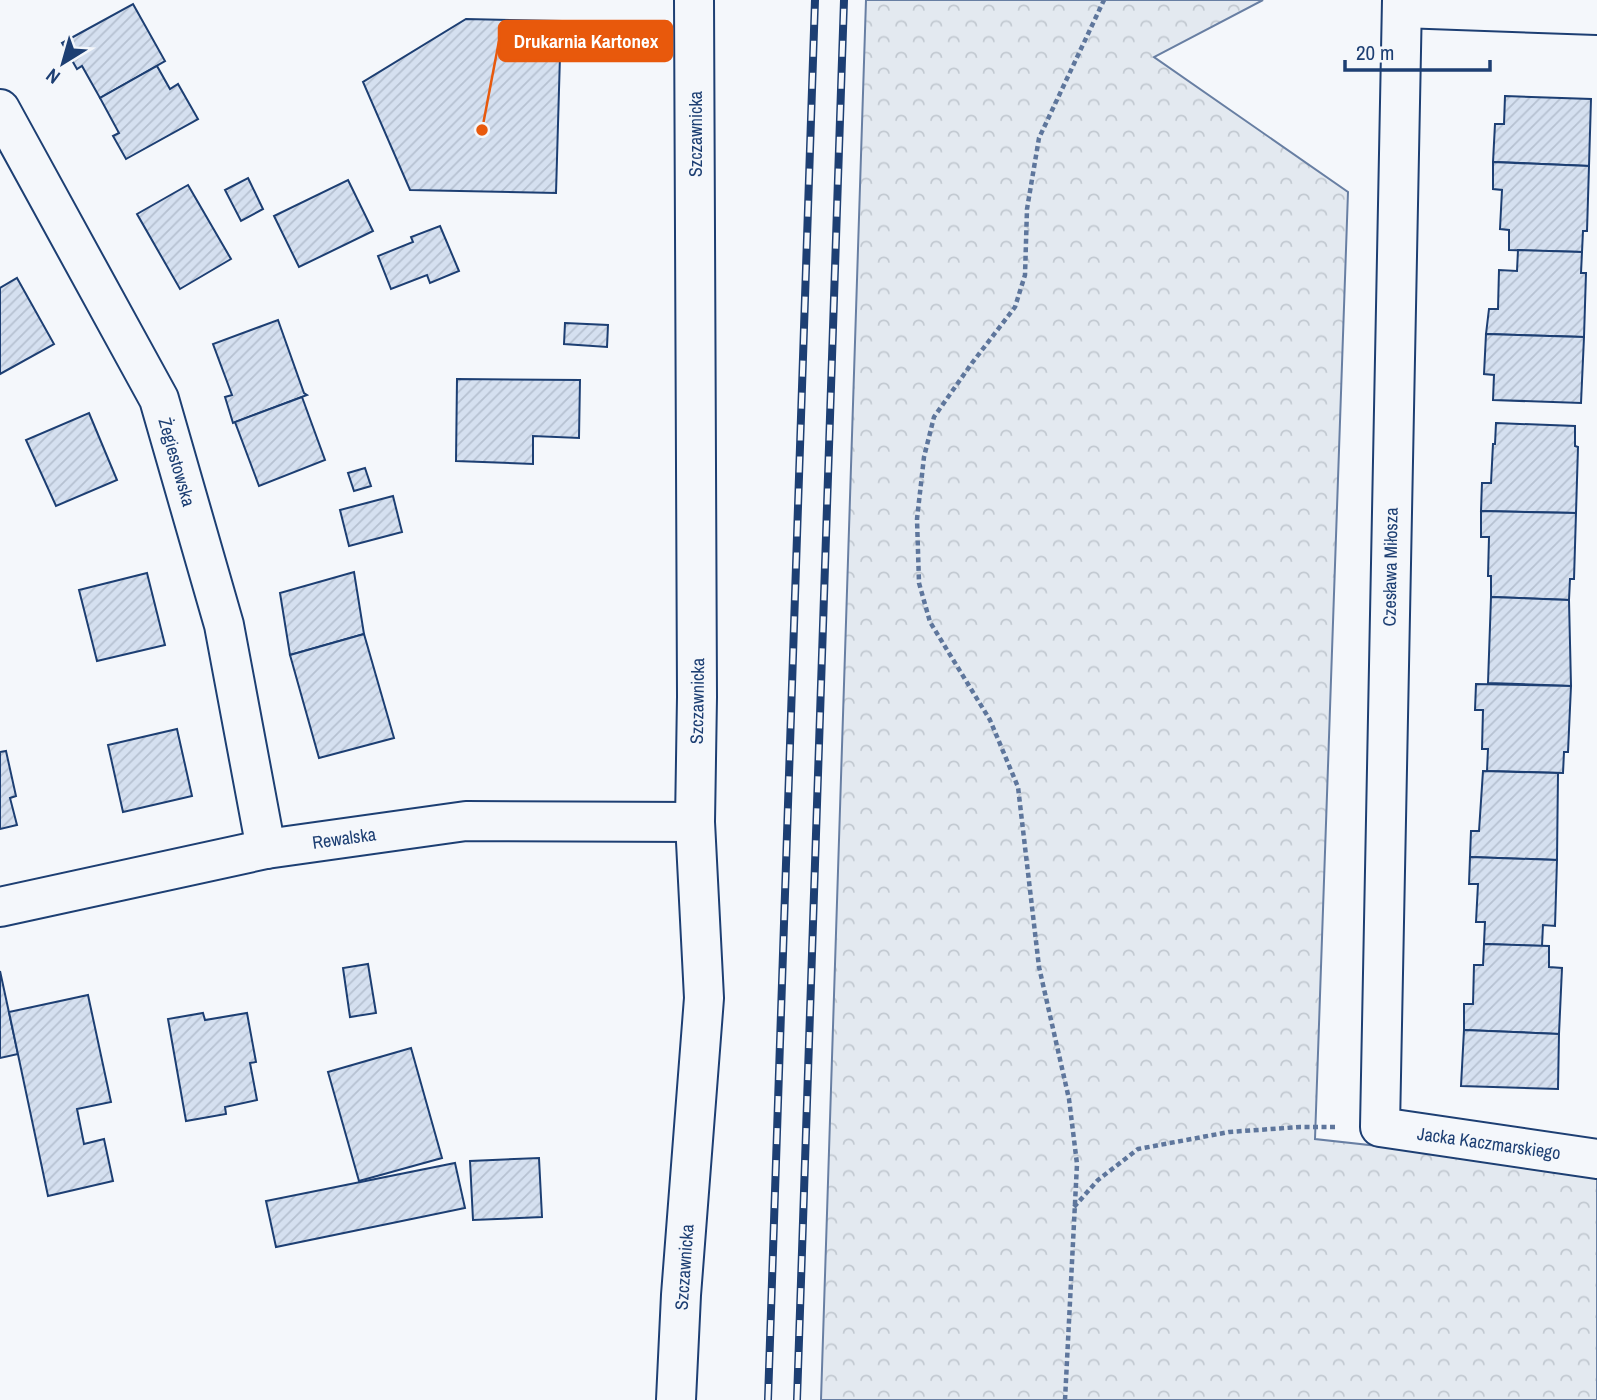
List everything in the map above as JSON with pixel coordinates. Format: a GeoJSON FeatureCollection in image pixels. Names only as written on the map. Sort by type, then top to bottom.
{"type":"FeatureCollection","features":[{"type":"Feature","properties":{"kind":"street","name":"Szczawnicka"},"geometry":{"type":"LineString","coordinates":[[676,1400],[681,1296],[704,998],[695,822],[697,683],[694,0]]}},
{"type":"Feature","properties":{"kind":"street","name":"Czesława Miłosza"},"geometry":{"type":"LineString","coordinates":[[1380,1127],[1402,4],[1597,15]]}},
{"type":"Feature","properties":{"kind":"street","name":"Żegiestowska"},"geometry":{"type":"LineString","coordinates":[[0,109],[159,398],[224,625],[266,849]]}},
{"type":"Feature","properties":{"kind":"street","name":"Rewalska"},"geometry":{"type":"LineString","coordinates":[[0,907],[266,849],[467,821],[695,822]]}},
{"type":"Feature","properties":{"kind":"street","name":"Jacka Kaczmarskiego"},"geometry":{"type":"LineString","coordinates":[[1380,1127],[1597,1159]]}},
{"type":"Feature","properties":{"kind":"path"},"geometry":{"type":"LineString","coordinates":[[1065,1400],[1077,1164],[1071,1112],[1039,967],[1018,787],[990,720],[930,622],[919,583],[917,519],[924,457],[934,417],[1015,307],[1026,275],[1027,209],[1039,138],[1104,0]]}},
{"type":"Feature","properties":{"kind":"path"},"geometry":{"type":"LineString","coordinates":[[1074,1207],[1098,1180],[1138,1149],[1229,1132],[1300,1127],[1380,1127]]}},
{"type":"Feature","properties":{"kind":"green space"},"geometry":{"type":"Polygon","coordinates":[[[866,0],[1263,0],[1154,57],[1348,192],[1315,1139],[1597,1170],[1597,1400],[821,1400],[866,0]]]}},
{"type":"Feature","properties":{"kind":"building"},"geometry":{"type":"Polygon","coordinates":[[[133,4],[165,61],[100,98],[82,66],[77,69],[62,43],[133,4]]]}},
{"type":"Feature","properties":{"kind":"building"},"geometry":{"type":"Polygon","coordinates":[[[466,19],[561,21],[556,193],[410,190],[363,82],[466,19]]]}},
{"type":"Feature","properties":{"kind":"building"},"geometry":{"type":"Polygon","coordinates":[[[157,66],[170,89],[178,84],[198,119],[126,159],[113,136],[119,133],[100,98],[157,66]]]}},
{"type":"Feature","properties":{"kind":"building"},"geometry":{"type":"Polygon","coordinates":[[[1505,96],[1591,99],[1589,166],[1493,162],[1495,124],[1504,124],[1505,96]]]}},
{"type":"Feature","properties":{"kind":"building"},"geometry":{"type":"Polygon","coordinates":[[[1493,162],[1589,166],[1587,231],[1583,231],[1582,252],[1509,250],[1509,230],[1500,229],[1502,190],[1493,189],[1493,162]]]}},
{"type":"Feature","properties":{"kind":"building"},"geometry":{"type":"Polygon","coordinates":[[[248,178],[263,209],[241,221],[225,190],[248,178]]]}},
{"type":"Feature","properties":{"kind":"building"},"geometry":{"type":"Polygon","coordinates":[[[348,180],[373,231],[299,267],[274,216],[348,180]]]}},
{"type":"Feature","properties":{"kind":"building"},"geometry":{"type":"Polygon","coordinates":[[[188,185],[231,259],[180,289],[137,214],[188,185]]]}},
{"type":"Feature","properties":{"kind":"building"},"geometry":{"type":"Polygon","coordinates":[[[440,226],[459,271],[430,283],[427,275],[391,289],[378,256],[413,242],[411,237],[440,226]]]}},
{"type":"Feature","properties":{"kind":"building"},"geometry":{"type":"Polygon","coordinates":[[[1518,250],[1582,252],[1581,273],[1586,273],[1584,337],[1486,334],[1489,309],[1498,309],[1499,270],[1517,271],[1518,250]]]}},
{"type":"Feature","properties":{"kind":"building"},"geometry":{"type":"Polygon","coordinates":[[[17,278],[54,344],[0,374],[0,288],[17,278]]]}},
{"type":"Feature","properties":{"kind":"building"},"geometry":{"type":"Polygon","coordinates":[[[278,320],[307,395],[233,423],[225,397],[232,395],[213,344],[278,320]]]}},
{"type":"Feature","properties":{"kind":"building"},"geometry":{"type":"Polygon","coordinates":[[[565,323],[608,325],[607,347],[564,344],[565,323]]]}},
{"type":"Feature","properties":{"kind":"building"},"geometry":{"type":"Polygon","coordinates":[[[1486,334],[1584,337],[1581,403],[1493,400],[1494,375],[1484,374],[1486,334]]]}},
{"type":"Feature","properties":{"kind":"building"},"geometry":{"type":"Polygon","coordinates":[[[457,379],[580,380],[579,438],[533,436],[533,464],[456,461],[457,379]]]}},
{"type":"Feature","properties":{"kind":"building"},"geometry":{"type":"Polygon","coordinates":[[[302,397],[325,460],[259,486],[235,422],[302,397]]]}},
{"type":"Feature","properties":{"kind":"building"},"geometry":{"type":"Polygon","coordinates":[[[89,413],[117,480],[56,506],[26,440],[89,413]]]}},
{"type":"Feature","properties":{"kind":"building"},"geometry":{"type":"Polygon","coordinates":[[[1496,423],[1575,426],[1575,446],[1578,447],[1576,513],[1481,511],[1482,483],[1491,483],[1496,423]]]}},
{"type":"Feature","properties":{"kind":"building"},"geometry":{"type":"Polygon","coordinates":[[[365,468],[371,486],[354,491],[348,473],[365,468]]]}},
{"type":"Feature","properties":{"kind":"building"},"geometry":{"type":"Polygon","coordinates":[[[393,496],[402,532],[349,546],[340,510],[393,496]]]}},
{"type":"Feature","properties":{"kind":"building"},"geometry":{"type":"Polygon","coordinates":[[[1481,511],[1576,513],[1574,579],[1570,579],[1569,600],[1491,597],[1491,576],[1488,576],[1489,537],[1481,537],[1481,511]]]}},
{"type":"Feature","properties":{"kind":"building"},"geometry":{"type":"Polygon","coordinates":[[[354,572],[364,634],[290,655],[280,593],[354,572]]]}},
{"type":"Feature","properties":{"kind":"building"},"geometry":{"type":"Polygon","coordinates":[[[147,573],[165,645],[97,661],[79,590],[147,573]]]}},
{"type":"Feature","properties":{"kind":"building"},"geometry":{"type":"Polygon","coordinates":[[[1491,597],[1569,600],[1571,686],[1488,683],[1491,597]]]}},
{"type":"Feature","properties":{"kind":"building"},"geometry":{"type":"Polygon","coordinates":[[[364,634],[394,738],[319,758],[290,655],[364,634]]]}},
{"type":"Feature","properties":{"kind":"building"},"geometry":{"type":"Polygon","coordinates":[[[1476,684],[1571,686],[1568,752],[1564,752],[1563,773],[1487,771],[1488,749],[1482,749],[1483,710],[1475,710],[1476,684]]]}},
{"type":"Feature","properties":{"kind":"building"},"geometry":{"type":"Polygon","coordinates":[[[177,729],[192,796],[123,812],[108,745],[177,729]]]}},
{"type":"Feature","properties":{"kind":"building"},"geometry":{"type":"Polygon","coordinates":[[[6,751],[16,796],[10,798],[17,825],[0,829],[0,752],[6,751]]]}},
{"type":"Feature","properties":{"kind":"building"},"geometry":{"type":"Polygon","coordinates":[[[1483,771],[1558,773],[1557,860],[1470,857],[1471,831],[1479,831],[1483,771]]]}},
{"type":"Feature","properties":{"kind":"building"},"geometry":{"type":"Polygon","coordinates":[[[1470,857],[1557,860],[1555,926],[1543,925],[1542,946],[1484,944],[1485,922],[1476,922],[1478,884],[1469,884],[1470,857]]]}},
{"type":"Feature","properties":{"kind":"building"},"geometry":{"type":"Polygon","coordinates":[[[1484,944],[1549,946],[1549,967],[1562,968],[1559,1034],[1464,1030],[1464,1004],[1473,1004],[1474,965],[1483,965],[1484,944]]]}},
{"type":"Feature","properties":{"kind":"building"},"geometry":{"type":"Polygon","coordinates":[[[368,964],[376,1013],[350,1017],[343,968],[368,964]]]}},
{"type":"Feature","properties":{"kind":"building"},"geometry":{"type":"Polygon","coordinates":[[[0,971],[18,1054],[0,1058],[0,971]]]}},
{"type":"Feature","properties":{"kind":"building"},"geometry":{"type":"Polygon","coordinates":[[[88,995],[111,1102],[77,1109],[84,1144],[104,1139],[113,1181],[48,1196],[9,1012],[88,995]]]}},
{"type":"Feature","properties":{"kind":"building"},"geometry":{"type":"Polygon","coordinates":[[[203,1013],[205,1020],[247,1013],[256,1062],[250,1063],[257,1100],[225,1107],[226,1114],[186,1121],[168,1019],[203,1013]]]}},
{"type":"Feature","properties":{"kind":"building"},"geometry":{"type":"Polygon","coordinates":[[[1464,1030],[1559,1034],[1558,1089],[1461,1086],[1464,1030]]]}},
{"type":"Feature","properties":{"kind":"building"},"geometry":{"type":"Polygon","coordinates":[[[411,1048],[442,1158],[359,1181],[328,1072],[411,1048]]]}},
{"type":"Feature","properties":{"kind":"building"},"geometry":{"type":"Polygon","coordinates":[[[539,1158],[542,1217],[473,1220],[470,1161],[539,1158]]]}},
{"type":"Feature","properties":{"kind":"building"},"geometry":{"type":"Polygon","coordinates":[[[455,1163],[465,1208],[276,1247],[266,1201],[455,1163]]]}},
{"type":"Feature","properties":{"kind":"railway"},"geometry":{"type":"LineString","coordinates":[[768,1400],[815,0]]}},
{"type":"Feature","properties":{"kind":"railway"},"geometry":{"type":"LineString","coordinates":[[797,1400],[844,0]]}},
{"type":"Feature","properties":{"kind":"place","name":"Drukarnia Kartonex"},"geometry":{"type":"Point","coordinates":[482,130]}}]}
